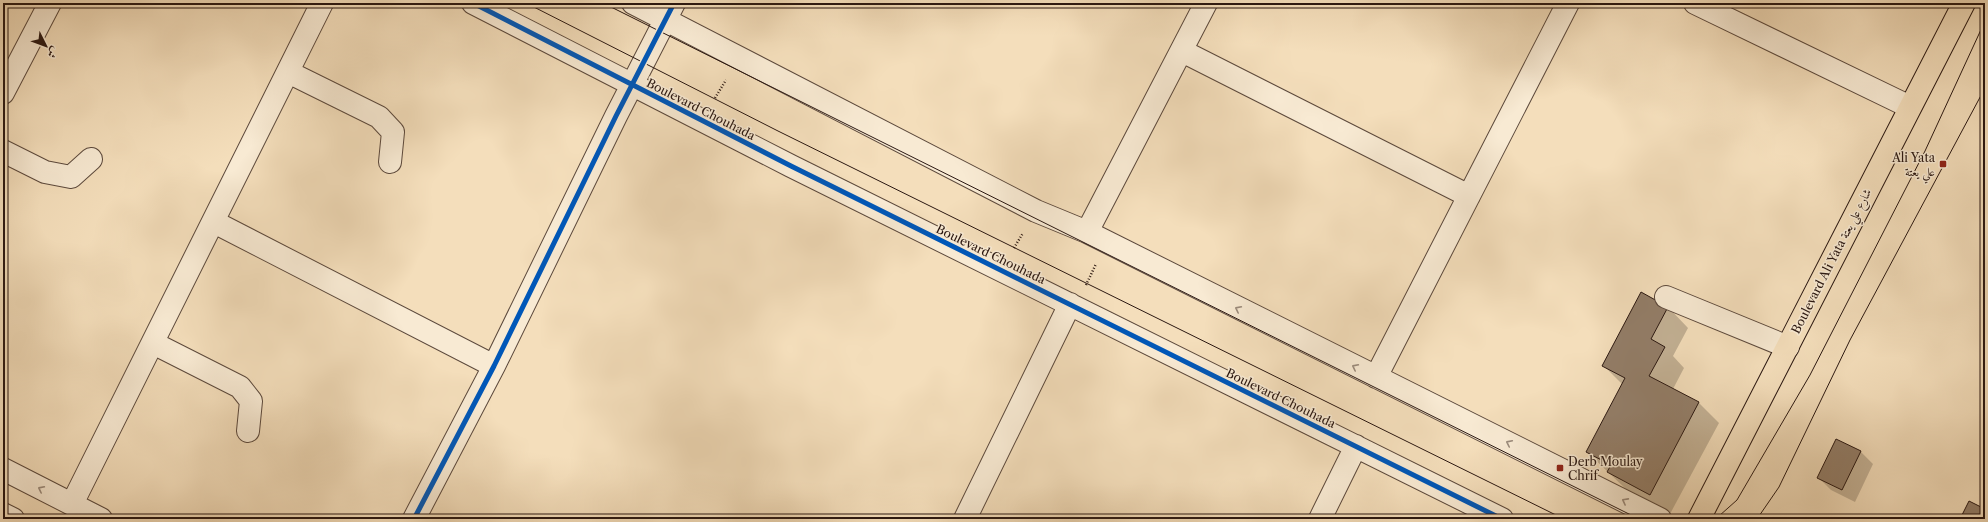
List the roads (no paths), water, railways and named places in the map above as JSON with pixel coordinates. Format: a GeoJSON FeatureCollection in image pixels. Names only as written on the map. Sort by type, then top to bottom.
{"type":"FeatureCollection","features":[{"type":"Feature","properties":{"kind":"main road","name":"Boulevard Ali Yata شارع علي يعتة"},"geometry":{"type":"LineString","coordinates":[[1699,519],[1964,3]]}},
{"type":"Feature","properties":{"kind":"street"},"geometry":{"type":"LineString","coordinates":[[3,93],[50,3]]}},
{"type":"Feature","properties":{"kind":"street"},"geometry":{"type":"LineString","coordinates":[[72,504],[322,3]]}},
{"type":"Feature","properties":{"kind":"street","name":"Boulevard Chouhada"},"geometry":{"type":"LineString","coordinates":[[473,3],[632,86],[1501,519]]}},
{"type":"Feature","properties":{"kind":"street"},"geometry":{"type":"LineString","coordinates":[[633,3],[670,11],[738,58],[1036,210],[1097,237],[1660,519]]}},
{"type":"Feature","properties":{"kind":"street"},"geometry":{"type":"LineString","coordinates":[[1097,237],[1182,51],[1206,3]]}},
{"type":"Feature","properties":{"kind":"street"},"geometry":{"type":"LineString","coordinates":[[1376,377],[1568,3]]}},
{"type":"Feature","properties":{"kind":"street"},"geometry":{"type":"LineString","coordinates":[[1694,3],[1910,107]]}},
{"type":"Feature","properties":{"kind":"street"},"geometry":{"type":"LineString","coordinates":[[414,519],[494,366],[670,11]]}},
{"type":"Feature","properties":{"kind":"street"},"geometry":{"type":"LineString","coordinates":[[1182,51],[1469,196]]}},
{"type":"Feature","properties":{"kind":"street"},"geometry":{"type":"LineString","coordinates":[[288,72],[379,116],[393,132],[390,162]]}},
{"type":"Feature","properties":{"kind":"street"},"geometry":{"type":"LineString","coordinates":[[3,151],[44,172],[71,177],[91,159]]}},
{"type":"Feature","properties":{"kind":"street"},"geometry":{"type":"LineString","coordinates":[[214,222],[494,366]]}},
{"type":"Feature","properties":{"kind":"street"},"geometry":{"type":"LineString","coordinates":[[1666,297],[1788,347]]}},
{"type":"Feature","properties":{"kind":"street"},"geometry":{"type":"LineString","coordinates":[[964,519],[1073,305]]}},
{"type":"Feature","properties":{"kind":"street"},"geometry":{"type":"LineString","coordinates":[[153,343],[240,387],[251,401],[248,431]]}},
{"type":"Feature","properties":{"kind":"street"},"geometry":{"type":"LineString","coordinates":[[1320,519],[1356,446]]}},
{"type":"Feature","properties":{"kind":"street"},"geometry":{"type":"LineString","coordinates":[[3,469],[101,519]]}},
{"type":"Feature","properties":{"kind":"street"},"geometry":{"type":"LineString","coordinates":[[3,514],[12,519]]}},
{"type":"Feature","properties":{"kind":"tram line"},"geometry":{"type":"LineString","coordinates":[[526,3],[778,131],[1564,519]]}},
{"type":"Feature","properties":{"kind":"tram line"},"geometry":{"type":"LineString","coordinates":[[603,3],[1639,519]]}},
{"type":"Feature","properties":{"kind":"tram line"},"geometry":{"type":"LineString","coordinates":[[1710,519],[1719,516],[1737,500],[1810,375],[1925,151],[1985,21]]}},
{"type":"Feature","properties":{"kind":"tram line"},"geometry":{"type":"LineString","coordinates":[[1757,519],[1779,487],[1850,340],[1985,88]]}},
{"type":"Feature","properties":{"kind":"place","name":"Ali Yata علي يعتة"},"geometry":{"type":"Point","coordinates":[1943,164]}},
{"type":"Feature","properties":{"kind":"place","name":"Derb Moulay Chrif"},"geometry":{"type":"Point","coordinates":[1560,468]}}]}
